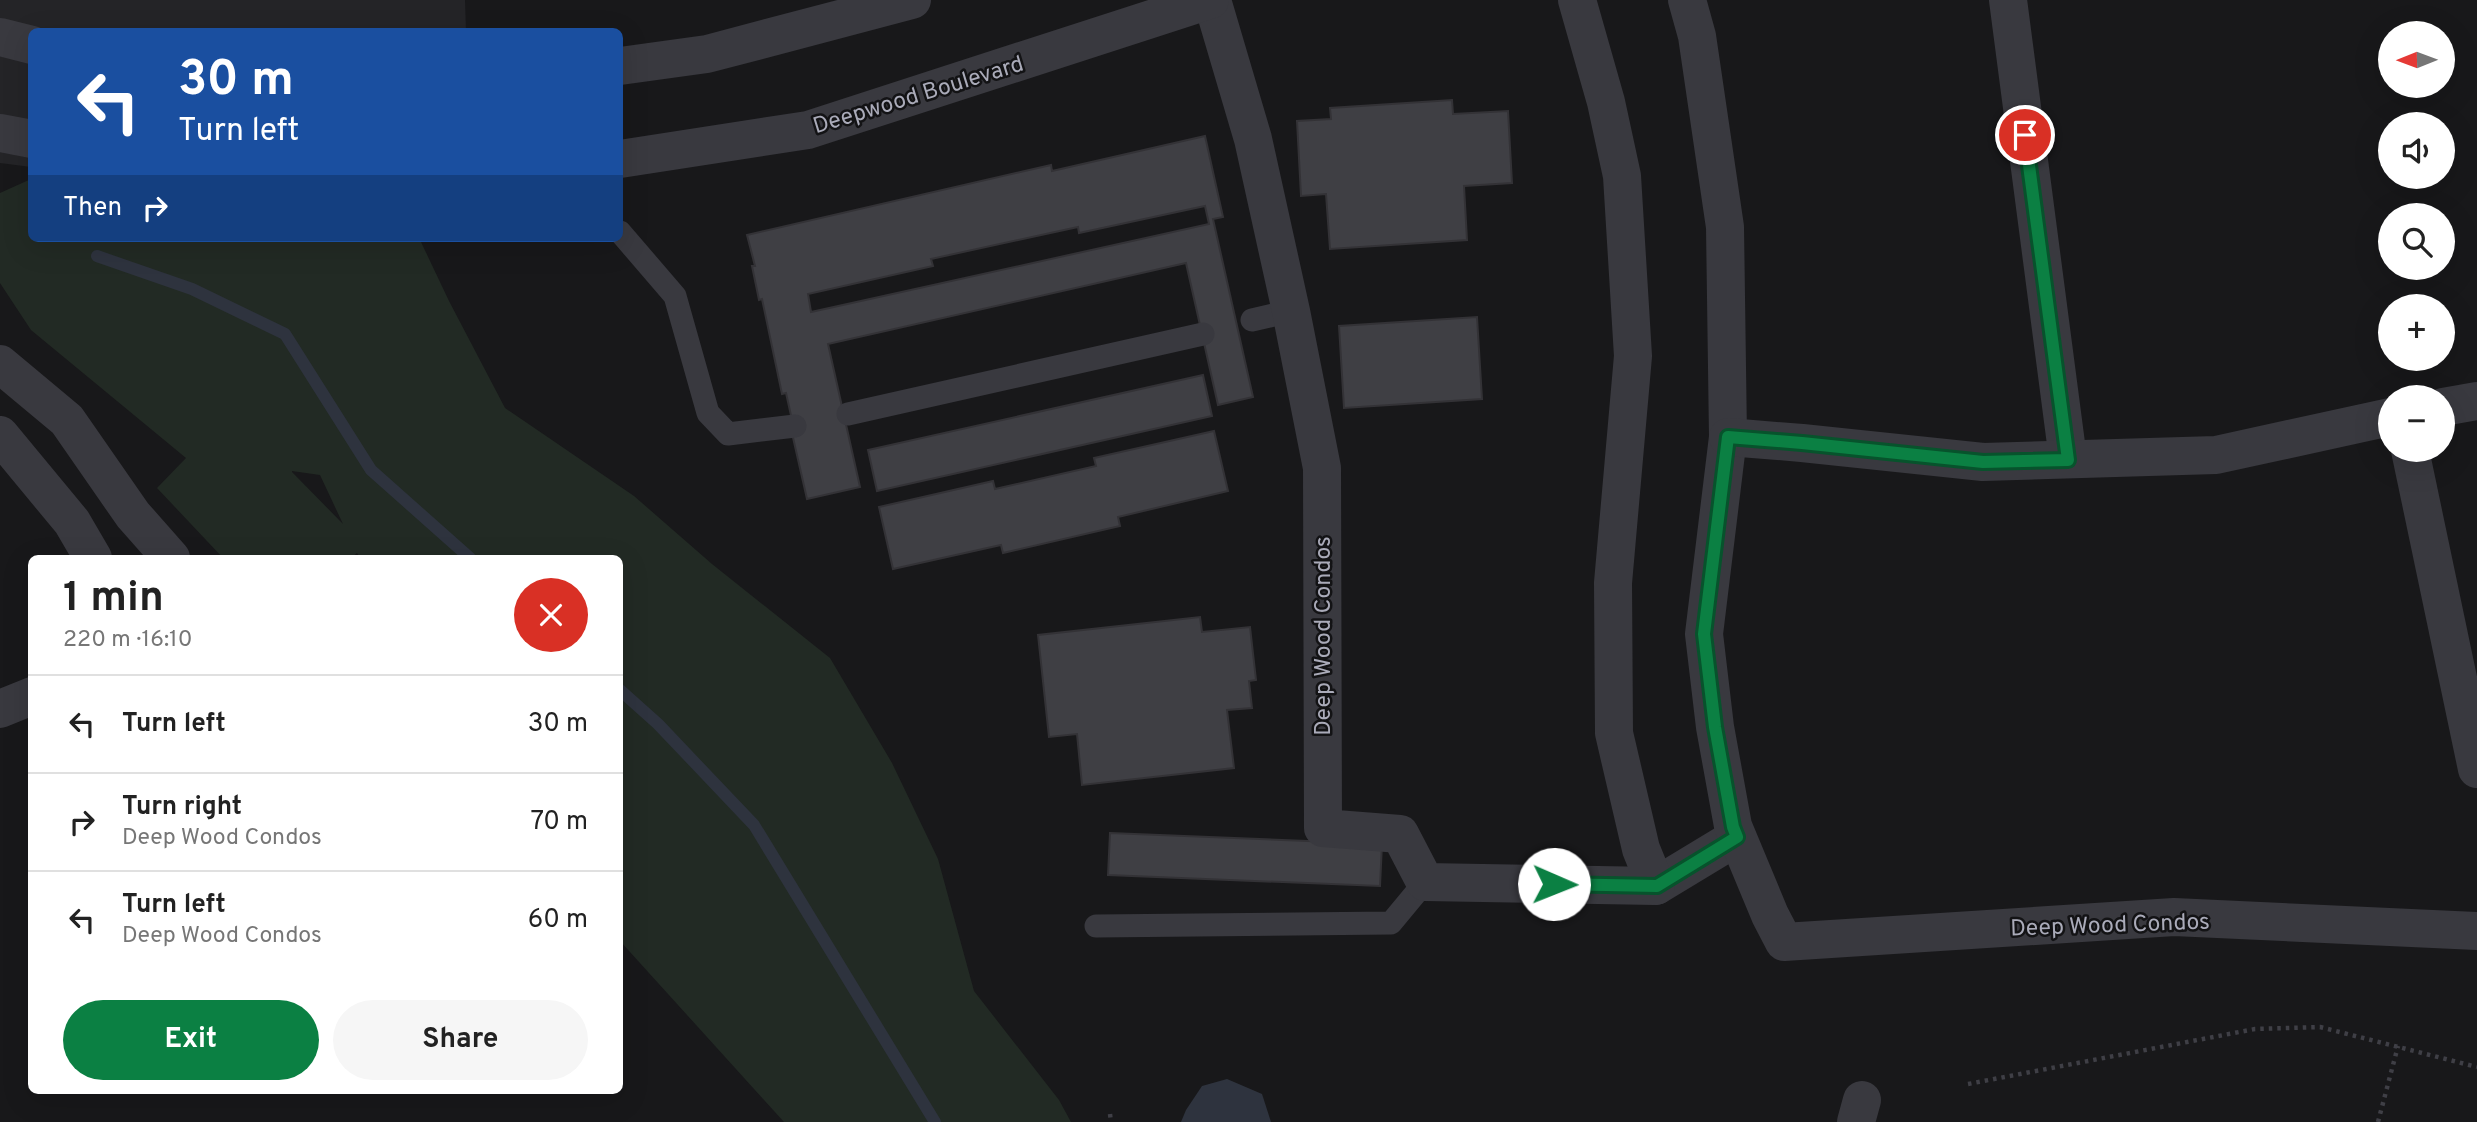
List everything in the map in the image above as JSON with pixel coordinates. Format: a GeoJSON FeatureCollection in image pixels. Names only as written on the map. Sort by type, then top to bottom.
{"type":"FeatureCollection","features":[{"type":"Feature","properties":{"kind":"street"},"geometry":{"type":"LineString","coordinates":[[623,66],[707,54],[912,0]]}},
{"type":"Feature","properties":{"kind":"street","name":"Deepwood Boulevard"},"geometry":{"type":"LineString","coordinates":[[623,159],[808,130],[1211,0]]}},
{"type":"Feature","properties":{"kind":"street","name":"Deep Wood Condos"},"geometry":{"type":"LineString","coordinates":[[1211,0],[1252,139],[1291,311],[1322,468],[1323,828],[1401,834],[1425,882]]}},
{"type":"Feature","properties":{"kind":"street"},"geometry":{"type":"LineString","coordinates":[[1577,0],[1606,102],[1622,176],[1633,356],[1613,583],[1614,733],[1640,849],[1657,886]]}},
{"type":"Feature","properties":{"kind":"street"},"geometry":{"type":"LineString","coordinates":[[1425,882],[1657,886],[1737,837],[1715,727],[1704,634],[1728,437],[1725,227],[1697,36],[1687,0]]}},
{"type":"Feature","properties":{"kind":"street"},"geometry":{"type":"LineString","coordinates":[[2008,0],[2068,460]]}},
{"type":"Feature","properties":{"kind":"street"},"geometry":{"type":"LineString","coordinates":[[0,37],[28,44]]}},
{"type":"Feature","properties":{"kind":"street"},"geometry":{"type":"LineString","coordinates":[[0,133],[28,138]]}},
{"type":"Feature","properties":{"kind":"street"},"geometry":{"type":"LineString","coordinates":[[0,364],[67,420],[133,515],[168,555]]}},
{"type":"Feature","properties":{"kind":"street"},"geometry":{"type":"LineString","coordinates":[[2455,405],[2477,401]]}},
{"type":"Feature","properties":{"kind":"street"},"geometry":{"type":"LineString","coordinates":[[1728,437],[1983,462],[2068,460],[2216,454],[2378,420]]}},
{"type":"Feature","properties":{"kind":"street"},"geometry":{"type":"LineString","coordinates":[[0,435],[72,522],[91,555]]}},
{"type":"Feature","properties":{"kind":"street"},"geometry":{"type":"LineString","coordinates":[[2413,462],[2477,769]]}},
{"type":"Feature","properties":{"kind":"street"},"geometry":{"type":"LineString","coordinates":[[0,709],[28,698]]}},
{"type":"Feature","properties":{"kind":"street","name":"Deep Wood Condos"},"geometry":{"type":"LineString","coordinates":[[1737,837],[1784,942],[2174,917],[2477,931]]}},
{"type":"Feature","properties":{"kind":"lane"},"geometry":{"type":"LineString","coordinates":[[623,235],[675,296],[708,413],[728,434],[794,426]]}},
{"type":"Feature","properties":{"kind":"lane"},"geometry":{"type":"LineString","coordinates":[[1252,320],[1291,311]]}},
{"type":"Feature","properties":{"kind":"lane"},"geometry":{"type":"LineString","coordinates":[[848,414],[1203,334]]}},
{"type":"Feature","properties":{"kind":"lane"},"geometry":{"type":"LineString","coordinates":[[1096,926],[1391,923],[1425,882]]}},
{"type":"Feature","properties":{"kind":"path"},"geometry":{"type":"LineString","coordinates":[[1968,1084],[2255,1029],[2320,1027],[2477,1067]]}},
{"type":"Feature","properties":{"kind":"path"},"geometry":{"type":"LineString","coordinates":[[2378,1122],[2398,1046]]}},
{"type":"Feature","properties":{"kind":"path"},"geometry":{"type":"LineString","coordinates":[[1110,1114],[1111,1122]]}},
{"type":"Feature","properties":{"kind":"shaded area"},"geometry":{"type":"Polygon","coordinates":[[[0,0],[465,0],[466,28],[28,28],[28,167],[0,163],[0,0]]]}},
{"type":"Feature","properties":{"kind":"shaded area"},"geometry":{"type":"Polygon","coordinates":[[[28,180],[28,242],[421,242],[505,408],[634,496],[712,564],[830,658],[892,763],[938,859],[974,991],[1059,1100],[1071,1122],[784,1122],[623,944],[623,555],[220,555],[157,488],[186,458],[31,330],[0,283],[0,193],[28,180]],[[292,471],[292,472],[343,524],[320,475],[292,471]]]}},
{"type":"Feature","properties":{"kind":"shaded area"},"geometry":{"type":"Polygon","coordinates":[[[1227,1079],[1262,1094],[1271,1122],[1181,1122],[1202,1086],[1227,1079]]]}},
{"type":"Feature","properties":{"kind":"building"},"geometry":{"type":"Polygon","coordinates":[[[1452,100],[1453,114],[1508,111],[1512,183],[1464,186],[1467,240],[1330,249],[1326,194],[1301,196],[1297,121],[1331,119],[1330,108],[1452,100]]]}},
{"type":"Feature","properties":{"kind":"building"},"geometry":{"type":"Polygon","coordinates":[[[1205,136],[1223,217],[1213,219],[1253,397],[1218,405],[1186,263],[828,344],[860,487],[807,499],[789,420],[792,420],[786,393],[782,394],[762,299],[759,300],[752,266],[755,266],[747,235],[1051,165],[1052,171],[1205,136]],[[1205,206],[1079,233],[1078,227],[931,259],[933,266],[808,294],[811,312],[1209,224],[1205,206]]]}},
{"type":"Feature","properties":{"kind":"building"},"geometry":{"type":"Polygon","coordinates":[[[1477,317],[1482,399],[1344,408],[1339,326],[1477,317]]]}},
{"type":"Feature","properties":{"kind":"building"},"geometry":{"type":"Polygon","coordinates":[[[1203,375],[1212,416],[877,491],[868,450],[1203,375]]]}},
{"type":"Feature","properties":{"kind":"building"},"geometry":{"type":"Polygon","coordinates":[[[1214,431],[1228,491],[1118,517],[1120,526],[1003,553],[1001,545],[893,569],[879,507],[993,481],[995,489],[1096,466],[1094,458],[1214,431]]]}},
{"type":"Feature","properties":{"kind":"building"},"geometry":{"type":"Polygon","coordinates":[[[1200,617],[1202,632],[1250,627],[1256,680],[1249,681],[1252,708],[1227,710],[1234,768],[1082,785],[1077,734],[1049,737],[1038,635],[1200,617]]]}},
{"type":"Feature","properties":{"kind":"building"},"geometry":{"type":"Polygon","coordinates":[[[1110,833],[1382,844],[1380,886],[1108,875],[1110,833]]]}},
{"type":"Feature","properties":{"kind":"waterway"},"geometry":{"type":"LineString","coordinates":[[97,256],[192,289],[285,334],[371,470],[467,555]]}},
{"type":"Feature","properties":{"kind":"waterway"},"geometry":{"type":"LineString","coordinates":[[623,693],[658,724],[754,825],[935,1122]]}},
{"type":"Feature","properties":{"kind":"route"},"geometry":{"type":"LineString","coordinates":[[1554,884],[1657,886],[1737,837],[1715,727],[1704,634],[1728,437],[1983,462],[2068,460],[2025,135]]}}]}
